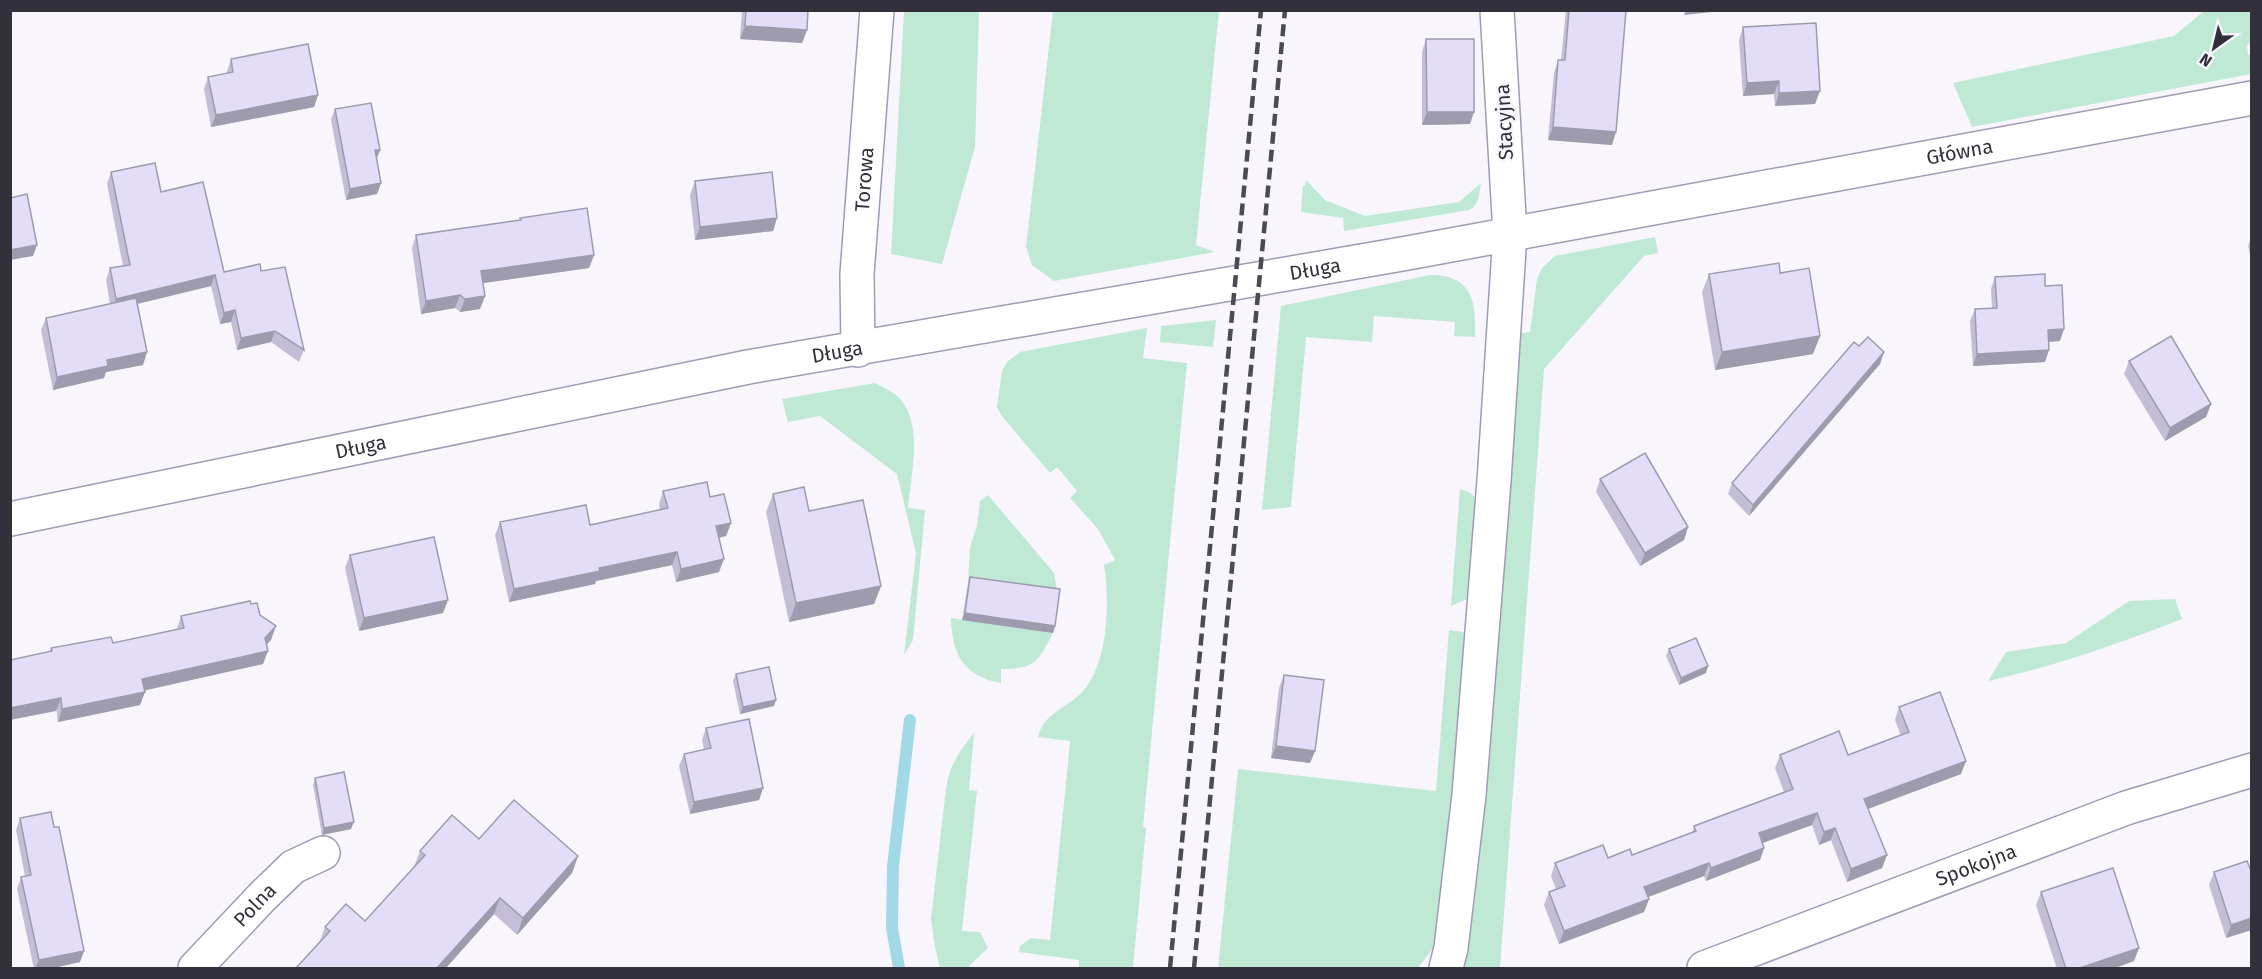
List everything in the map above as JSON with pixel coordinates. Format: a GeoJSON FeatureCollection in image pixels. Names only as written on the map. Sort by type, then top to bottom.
{"type":"FeatureCollection","features":[{"type":"Feature","properties":{"kind":"street","name":"Torowa"},"geometry":{"type":"LineString","coordinates":[[858,350],[857,274],[877,10]]}},
{"type":"Feature","properties":{"kind":"street","name":"Stacyjna"},"geometry":{"type":"LineString","coordinates":[[1446,969],[1452,948],[1469,795],[1492,504],[1509,234],[1499,12]]}},
{"type":"Feature","properties":{"kind":"street","name":"Główna"},"geometry":{"type":"LineString","coordinates":[[1668,206],[2252,98]]}},
{"type":"Feature","properties":{"kind":"street","name":"Długa"},"geometry":{"type":"LineString","coordinates":[[10,519],[738,369],[858,350],[999,322],[1668,206]]}},
{"type":"Feature","properties":{"kind":"street","name":"Spokojna"},"geometry":{"type":"LineString","coordinates":[[1704,969],[2126,808],[2252,770]]}},
{"type":"Feature","properties":{"kind":"street","name":"Polna"},"geometry":{"type":"LineString","coordinates":[[195,969],[261,897],[293,867],[324,853]]}},
{"type":"Feature","properties":{"kind":"green space"},"geometry":{"type":"Polygon","coordinates":[[[904,11],[979,11],[975,147],[942,264],[891,254],[904,11]]]}},
{"type":"Feature","properties":{"kind":"green space"},"geometry":{"type":"Polygon","coordinates":[[[1053,11],[1219,11],[1196,245],[1215,252],[1054,281],[1032,265],[1026,247],[1053,11]]]}},
{"type":"Feature","properties":{"kind":"green space"},"geometry":{"type":"Polygon","coordinates":[[[2204,11],[2251,11],[2251,41],[2247,46],[2248,55],[2251,55],[2251,74],[1972,127],[1953,83],[2174,36],[2204,11]]]}},
{"type":"Feature","properties":{"kind":"green space"},"geometry":{"type":"Polygon","coordinates":[[[1306,180],[1325,200],[1365,216],[1459,202],[1481,183],[1477,202],[1469,210],[1344,231],[1343,218],[1301,212],[1303,186],[1306,180]]]}},
{"type":"Feature","properties":{"kind":"green space"},"geometry":{"type":"Polygon","coordinates":[[[1655,237],[1658,253],[1644,256],[1544,369],[1500,968],[1461,968],[1507,517],[1520,333],[1530,332],[1537,279],[1542,268],[1555,256],[1655,237]]]}},
{"type":"Feature","properties":{"kind":"green space"},"geometry":{"type":"Polygon","coordinates":[[[1430,275],[1455,280],[1469,293],[1473,302],[1475,337],[1454,336],[1455,322],[1374,316],[1372,342],[1306,337],[1291,507],[1262,510],[1281,306],[1430,275]]]}},
{"type":"Feature","properties":{"kind":"green space"},"geometry":{"type":"Polygon","coordinates":[[[1216,320],[1213,347],[1160,342],[1161,326],[1216,320]]]}},
{"type":"Feature","properties":{"kind":"green space"},"geometry":{"type":"Polygon","coordinates":[[[1147,328],[1143,358],[1187,363],[1143,827],[1146,828],[1133,968],[1079,968],[1079,960],[1019,952],[1020,946],[1031,938],[1050,940],[1070,741],[1038,737],[1044,723],[1078,696],[1096,669],[1105,635],[1107,616],[1104,565],[1115,560],[1098,529],[1070,498],[1077,491],[1057,467],[1050,473],[1001,415],[997,407],[1002,371],[1007,362],[1020,352],[1147,328]]]}},
{"type":"Feature","properties":{"kind":"green space"},"geometry":{"type":"Polygon","coordinates":[[[875,383],[896,395],[905,405],[911,418],[914,448],[908,508],[925,510],[913,640],[904,655],[916,553],[897,474],[820,416],[788,422],[782,399],[875,383]]]}},
{"type":"Feature","properties":{"kind":"green space"},"geometry":{"type":"Polygon","coordinates":[[[1460,489],[1469,492],[1478,500],[1472,597],[1451,606],[1460,489]]]}},
{"type":"Feature","properties":{"kind":"green space"},"geometry":{"type":"Polygon","coordinates":[[[988,495],[1054,573],[1058,596],[968,583],[970,547],[977,526],[980,501],[988,495]]]}},
{"type":"Feature","properties":{"kind":"green space"},"geometry":{"type":"Polygon","coordinates":[[[2175,599],[2182,619],[2086,654],[1988,681],[2006,652],[2066,643],[2129,601],[2175,599]]]}},
{"type":"Feature","properties":{"kind":"green space"},"geometry":{"type":"Polygon","coordinates":[[[951,618],[1053,633],[1034,662],[1012,669],[1001,669],[1001,683],[977,675],[962,661],[954,642],[951,618]]]}},
{"type":"Feature","properties":{"kind":"green space"},"geometry":{"type":"Polygon","coordinates":[[[1449,630],[1471,633],[1436,944],[1418,968],[1218,968],[1238,769],[1436,791],[1449,630]]]}},
{"type":"Feature","properties":{"kind":"green space"},"geometry":{"type":"Polygon","coordinates":[[[974,733],[969,790],[977,791],[962,931],[980,932],[988,948],[969,966],[970,968],[940,968],[931,919],[946,788],[956,759],[974,733]]]}},
{"type":"Feature","properties":{"kind":"building"},"geometry":{"type":"Polygon","coordinates":[[[746,10],[808,10],[807,30],[745,26],[746,10]]]}},
{"type":"Feature","properties":{"kind":"building"},"geometry":{"type":"Polygon","coordinates":[[[1569,10],[1626,10],[1616,132],[1553,127],[1558,60],[1565,60],[1569,10]]]}},
{"type":"Feature","properties":{"kind":"building"},"geometry":{"type":"Polygon","coordinates":[[[1816,23],[1820,91],[1779,93],[1779,81],[1747,83],[1743,27],[1816,23]]]}},
{"type":"Feature","properties":{"kind":"building"},"geometry":{"type":"Polygon","coordinates":[[[1426,39],[1474,39],[1474,112],[1427,112],[1426,39]]]}},
{"type":"Feature","properties":{"kind":"building"},"geometry":{"type":"Polygon","coordinates":[[[308,44],[318,95],[216,115],[208,77],[233,72],[231,59],[308,44]]]}},
{"type":"Feature","properties":{"kind":"building"},"geometry":{"type":"Polygon","coordinates":[[[371,103],[380,150],[375,150],[381,183],[350,189],[335,109],[371,103]]]}},
{"type":"Feature","properties":{"kind":"building"},"geometry":{"type":"Polygon","coordinates":[[[155,163],[161,192],[203,182],[224,272],[260,264],[261,271],[285,267],[304,350],[275,331],[241,338],[235,310],[224,313],[215,275],[116,299],[110,268],[130,265],[111,172],[155,163]]]}},
{"type":"Feature","properties":{"kind":"building"},"geometry":{"type":"Polygon","coordinates":[[[772,172],[777,218],[700,227],[695,181],[772,172]]]}},
{"type":"Feature","properties":{"kind":"building"},"geometry":{"type":"Polygon","coordinates":[[[27,194],[37,245],[10,250],[10,198],[27,194]]]}},
{"type":"Feature","properties":{"kind":"building"},"geometry":{"type":"Polygon","coordinates":[[[587,208],[594,255],[481,271],[485,296],[465,299],[460,295],[426,301],[416,235],[587,208]]]}},
{"type":"Feature","properties":{"kind":"building"},"geometry":{"type":"Polygon","coordinates":[[[1779,263],[1780,273],[1809,268],[1820,336],[1722,352],[1709,274],[1779,263]]]}},
{"type":"Feature","properties":{"kind":"building"},"geometry":{"type":"Polygon","coordinates":[[[2045,274],[2045,286],[2062,285],[2064,329],[2048,330],[2049,350],[1977,354],[1975,309],[1997,308],[1995,277],[2045,274]]]}},
{"type":"Feature","properties":{"kind":"building"},"geometry":{"type":"Polygon","coordinates":[[[136,298],[147,352],[107,360],[108,366],[57,377],[46,318],[136,298]]]}},
{"type":"Feature","properties":{"kind":"building"},"geometry":{"type":"Polygon","coordinates":[[[2171,336],[2211,404],[2170,428],[2129,361],[2171,336]]]}},
{"type":"Feature","properties":{"kind":"building"},"geometry":{"type":"Polygon","coordinates":[[[1868,337],[1884,352],[1753,505],[1732,483],[1854,342],[1859,346],[1868,337]]]}},
{"type":"Feature","properties":{"kind":"building"},"geometry":{"type":"Polygon","coordinates":[[[1645,453],[1688,527],[1645,553],[1600,479],[1645,453]]]}},
{"type":"Feature","properties":{"kind":"building"},"geometry":{"type":"Polygon","coordinates":[[[707,482],[710,497],[724,494],[731,523],[716,526],[724,559],[681,569],[677,552],[514,589],[500,522],[586,505],[590,525],[668,508],[663,491],[707,482]]]}},
{"type":"Feature","properties":{"kind":"building"},"geometry":{"type":"Polygon","coordinates":[[[804,487],[809,511],[863,500],[881,586],[796,603],[773,494],[804,487]]]}},
{"type":"Feature","properties":{"kind":"building"},"geometry":{"type":"Polygon","coordinates":[[[434,537],[448,600],[364,618],[350,555],[434,537]]]}},
{"type":"Feature","properties":{"kind":"building"},"geometry":{"type":"Polygon","coordinates":[[[970,577],[1060,589],[1055,626],[965,613],[970,577]]]}},
{"type":"Feature","properties":{"kind":"building"},"geometry":{"type":"Polygon","coordinates":[[[250,601],[251,604],[257,603],[260,615],[276,626],[265,638],[268,651],[142,679],[145,692],[62,709],[61,698],[10,708],[10,660],[52,651],[51,648],[111,637],[113,643],[184,628],[181,616],[250,601]]]}},
{"type":"Feature","properties":{"kind":"building"},"geometry":{"type":"Polygon","coordinates":[[[1696,638],[1708,666],[1681,678],[1669,649],[1696,638]]]}},
{"type":"Feature","properties":{"kind":"building"},"geometry":{"type":"Polygon","coordinates":[[[769,667],[776,700],[743,707],[736,674],[769,667]]]}},
{"type":"Feature","properties":{"kind":"building"},"geometry":{"type":"Polygon","coordinates":[[[1284,675],[1324,680],[1315,751],[1276,746],[1284,675]]]}},
{"type":"Feature","properties":{"kind":"building"},"geometry":{"type":"Polygon","coordinates":[[[1940,692],[1966,761],[1864,799],[1887,855],[1851,869],[1835,828],[1824,832],[1817,813],[1759,833],[1764,848],[1711,868],[1709,863],[1644,887],[1649,899],[1564,931],[1549,892],[1565,886],[1555,863],[1603,845],[1608,858],[1630,849],[1632,855],[1696,831],[1694,826],[1793,789],[1780,755],[1839,731],[1848,755],[1909,732],[1899,707],[1940,692]]]}},
{"type":"Feature","properties":{"kind":"building"},"geometry":{"type":"Polygon","coordinates":[[[749,719],[763,788],[694,802],[684,754],[711,748],[706,728],[749,719]]]}},
{"type":"Feature","properties":{"kind":"building"},"geometry":{"type":"Polygon","coordinates":[[[344,772],[354,822],[324,828],[315,778],[344,772]]]}},
{"type":"Feature","properties":{"kind":"building"},"geometry":{"type":"Polygon","coordinates":[[[514,800],[578,856],[523,918],[500,898],[436,969],[295,969],[330,931],[325,927],[346,904],[365,921],[425,855],[420,851],[452,815],[479,839],[514,800]]]}},
{"type":"Feature","properties":{"kind":"building"},"geometry":{"type":"Polygon","coordinates":[[[51,812],[54,827],[59,827],[84,951],[39,960],[21,877],[31,875],[20,818],[51,812]]]}},
{"type":"Feature","properties":{"kind":"building"},"geometry":{"type":"Polygon","coordinates":[[[2247,861],[2252,873],[2252,918],[2231,925],[2214,872],[2247,861]]]}},
{"type":"Feature","properties":{"kind":"building"},"geometry":{"type":"Polygon","coordinates":[[[2113,868],[2139,948],[2077,969],[2066,969],[2041,892],[2113,868]]]}},
{"type":"Feature","properties":{"kind":"waterway"},"geometry":{"type":"LineString","coordinates":[[899,968],[892,928],[893,866],[910,720]]}},
{"type":"Feature","properties":{"kind":"railway"},"geometry":{"type":"LineString","coordinates":[[1170,968],[1261,10]]}},
{"type":"Feature","properties":{"kind":"railway"},"geometry":{"type":"LineString","coordinates":[[1194,968],[1285,10]]}}]}
